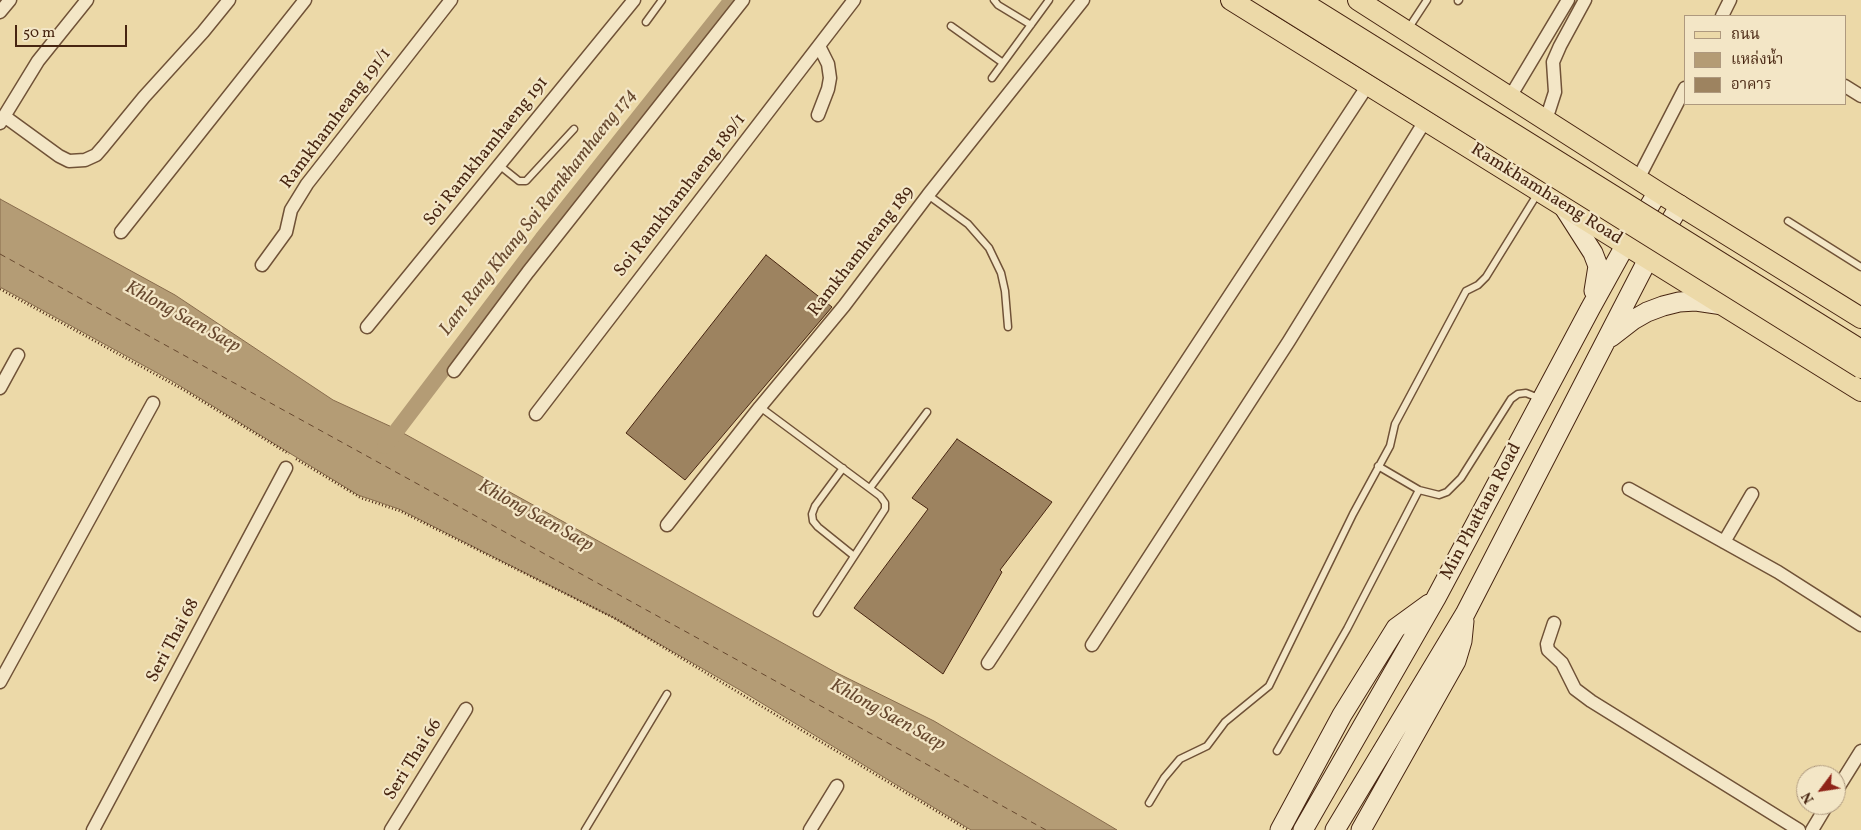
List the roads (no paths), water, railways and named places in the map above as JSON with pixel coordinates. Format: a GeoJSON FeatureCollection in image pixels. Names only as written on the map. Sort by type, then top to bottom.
{"type":"FeatureCollection","features":[{"type":"Feature","properties":{"kind":"main road","name":"Ramkhamhaeng Road"},"geometry":{"type":"LineString","coordinates":[[1231,0],[1540,190],[1861,391]]}},
{"type":"Feature","properties":{"kind":"main road","name":"Ramkhamhaeng Road"},"geometry":{"type":"LineString","coordinates":[[1271,0],[1861,368]]}},
{"type":"Feature","properties":{"kind":"main road","name":"Ramkhamhaeng Road"},"geometry":{"type":"LineString","coordinates":[[1299,0],[1861,350]]}},
{"type":"Feature","properties":{"kind":"main road"},"geometry":{"type":"LineString","coordinates":[[1358,0],[1658,192],[1861,318]]}},
{"type":"Feature","properties":{"kind":"main road"},"geometry":{"type":"LineString","coordinates":[[1486,157],[1502,159],[1513,157],[1522,152],[1530,142],[1536,130],[1535,118],[1516,101]]}},
{"type":"Feature","properties":{"kind":"main road"},"geometry":{"type":"LineString","coordinates":[[1789,345],[1776,319],[1775,309],[1779,300],[1795,288],[1821,294]]}},
{"type":"Feature","properties":{"kind":"street"},"geometry":{"type":"LineString","coordinates":[[0,12],[10,0]]}},
{"type":"Feature","properties":{"kind":"street"},"geometry":{"type":"LineString","coordinates":[[87,0],[38,61],[2,120],[68,161],[85,160],[96,155],[229,0]]}},
{"type":"Feature","properties":{"kind":"street"},"geometry":{"type":"LineString","coordinates":[[121,232],[305,0]]}},
{"type":"Feature","properties":{"kind":"street","name":"Ramkhamheang 191/1"},"geometry":{"type":"LineString","coordinates":[[262,265],[286,232],[291,210],[307,184],[451,0]]}},
{"type":"Feature","properties":{"kind":"street","name":"Soi Ramkhamhaeng 191"},"geometry":{"type":"LineString","coordinates":[[367,327],[634,0]]}},
{"type":"Feature","properties":{"kind":"street"},"geometry":{"type":"LineString","coordinates":[[454,371],[528,272],[742,0]]}},
{"type":"Feature","properties":{"kind":"street","name":"Soi Ramkhamhaeng 189/1"},"geometry":{"type":"LineString","coordinates":[[536,414],[854,0]]}},
{"type":"Feature","properties":{"kind":"street","name":"Ramkhamheang 189"},"geometry":{"type":"LineString","coordinates":[[667,525],[760,407],[844,306],[928,195],[1084,0]]}},
{"type":"Feature","properties":{"kind":"street"},"geometry":{"type":"LineString","coordinates":[[1516,101],[1568,0]]}},
{"type":"Feature","properties":{"kind":"street"},"geometry":{"type":"LineString","coordinates":[[1546,120],[1555,92],[1553,62],[1585,0]]}},
{"type":"Feature","properties":{"kind":"street"},"geometry":{"type":"LineString","coordinates":[[1722,15],[1730,0]]}},
{"type":"Feature","properties":{"kind":"street"},"geometry":{"type":"LineString","coordinates":[[818,115],[830,78],[828,64],[819,46]]}},
{"type":"Feature","properties":{"kind":"street"},"geometry":{"type":"LineString","coordinates":[[988,663],[1368,85]]}},
{"type":"Feature","properties":{"kind":"street"},"geometry":{"type":"LineString","coordinates":[[1846,87],[1861,96]]}},
{"type":"Feature","properties":{"kind":"street"},"geometry":{"type":"LineString","coordinates":[[1638,179],[1684,90]]}},
{"type":"Feature","properties":{"kind":"street"},"geometry":{"type":"LineString","coordinates":[[1092,645],[1290,341],[1425,121]]}},
{"type":"Feature","properties":{"kind":"street","name":"Min Phattana Road"},"geometry":{"type":"LineString","coordinates":[[1303,830],[1436,598],[1590,309],[1626,244],[1658,192]]}},
{"type":"Feature","properties":{"kind":"street"},"geometry":{"type":"LineString","coordinates":[[1563,205],[1589,246],[1598,266],[1590,309]]}},
{"type":"Feature","properties":{"kind":"street","name":"Min Phattana Road"},"geometry":{"type":"LineString","coordinates":[[1335,830],[1464,614],[1648,259],[1680,205]]}},
{"type":"Feature","properties":{"kind":"street"},"geometry":{"type":"LineString","coordinates":[[1606,342],[1633,320],[1663,306],[1679,302],[1696,301],[1725,305]]}},
{"type":"Feature","properties":{"kind":"street"},"geometry":{"type":"LineString","coordinates":[[0,388],[18,355]]}},
{"type":"Feature","properties":{"kind":"street"},"geometry":{"type":"LineString","coordinates":[[0,682],[153,403]]}},
{"type":"Feature","properties":{"kind":"street","name":"Seri Thai 68"},"geometry":{"type":"LineString","coordinates":[[93,830],[286,468]]}},
{"type":"Feature","properties":{"kind":"street"},"geometry":{"type":"LineString","coordinates":[[1629,489],[1778,572],[1861,625]]}},
{"type":"Feature","properties":{"kind":"street"},"geometry":{"type":"LineString","coordinates":[[1724,542],[1752,494]]}},
{"type":"Feature","properties":{"kind":"street"},"geometry":{"type":"LineString","coordinates":[[1280,830],[1342,715],[1396,628],[1436,598]]}},
{"type":"Feature","properties":{"kind":"street"},"geometry":{"type":"LineString","coordinates":[[1361,830],[1456,661],[1462,641],[1464,614]]}},
{"type":"Feature","properties":{"kind":"street"},"geometry":{"type":"LineString","coordinates":[[1554,623],[1547,644],[1548,650],[1562,663],[1574,689],[1590,701],[1799,830]]}},
{"type":"Feature","properties":{"kind":"street","name":"Seri Thai 66"},"geometry":{"type":"LineString","coordinates":[[391,830],[466,710]]}},
{"type":"Feature","properties":{"kind":"street"},"geometry":{"type":"LineString","coordinates":[[1846,775],[1861,751]]}},
{"type":"Feature","properties":{"kind":"street"},"geometry":{"type":"LineString","coordinates":[[810,830],[836,786]]}},
{"type":"Feature","properties":{"kind":"street"},"geometry":{"type":"LineString","coordinates":[[1812,830],[1821,815]]}},
{"type":"Feature","properties":{"kind":"lane"},"geometry":{"type":"LineString","coordinates":[[646,22],[662,0]]}},
{"type":"Feature","properties":{"kind":"lane"},"geometry":{"type":"LineString","coordinates":[[994,0],[998,5],[1030,25]]}},
{"type":"Feature","properties":{"kind":"lane"},"geometry":{"type":"LineString","coordinates":[[992,78],[1049,0]]}},
{"type":"Feature","properties":{"kind":"lane"},"geometry":{"type":"LineString","coordinates":[[1407,30],[1427,0]]}},
{"type":"Feature","properties":{"kind":"lane"},"geometry":{"type":"LineString","coordinates":[[950,26],[1003,63]]}},
{"type":"Feature","properties":{"kind":"lane"},"geometry":{"type":"LineString","coordinates":[[499,165],[519,181],[526,181],[574,129]]}},
{"type":"Feature","properties":{"kind":"lane"},"geometry":{"type":"LineString","coordinates":[[1149,804],[1164,778],[1180,759],[1207,746],[1225,722],[1269,686],[1353,514],[1390,446],[1395,424],[1466,291],[1478,285],[1486,277],[1540,190]]}},
{"type":"Feature","properties":{"kind":"lane"},"geometry":{"type":"LineString","coordinates":[[928,195],[968,224],[988,248],[1001,273],[1005,291],[1008,327]]}},
{"type":"Feature","properties":{"kind":"lane"},"geometry":{"type":"LineString","coordinates":[[1788,221],[1861,267]]}},
{"type":"Feature","properties":{"kind":"lane"},"geometry":{"type":"LineString","coordinates":[[1378,466],[1419,490],[1439,495],[1447,492],[1461,478],[1511,399],[1518,394],[1526,393],[1542,399]]}},
{"type":"Feature","properties":{"kind":"lane"},"geometry":{"type":"LineString","coordinates":[[760,407],[870,488],[880,496],[884,503],[885,509],[817,613]]}},
{"type":"Feature","properties":{"kind":"lane"},"geometry":{"type":"LineString","coordinates":[[870,488],[927,412]]}},
{"type":"Feature","properties":{"kind":"lane"},"geometry":{"type":"LineString","coordinates":[[842,468],[815,506],[812,514],[813,521],[818,527],[854,556]]}},
{"type":"Feature","properties":{"kind":"lane"},"geometry":{"type":"LineString","coordinates":[[1277,751],[1347,629],[1419,490]]}},
{"type":"Feature","properties":{"kind":"lane"},"geometry":{"type":"LineString","coordinates":[[585,830],[667,694]]}},
{"type":"Feature","properties":{"kind":"water","name":"Khlong Saen Saep"},"geometry":{"type":"Polygon","coordinates":[[[0,199],[175,295],[333,400],[394,428],[835,672],[934,721],[1117,830],[971,830],[740,690],[612,617],[399,509],[358,495],[172,381],[0,287],[0,199]]]}},
{"type":"Feature","properties":{"kind":"waterway","name":"Lam Rang Khang Soi Ramkhamhaeng 174"},"geometry":{"type":"LineString","coordinates":[[385,446],[542,239],[732,0]]}}]}
